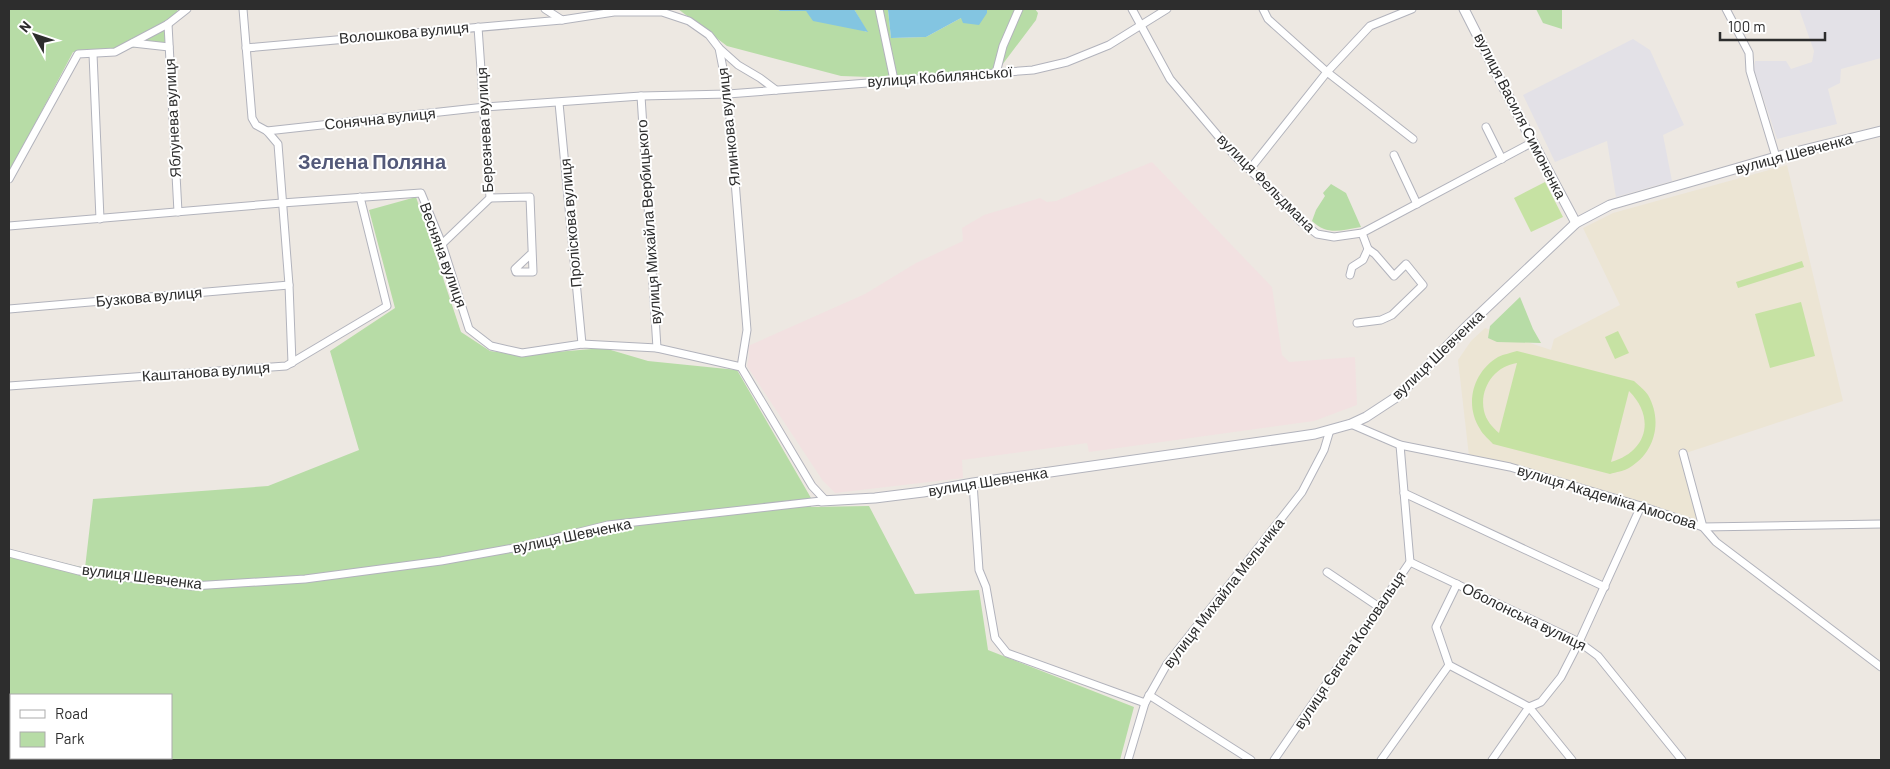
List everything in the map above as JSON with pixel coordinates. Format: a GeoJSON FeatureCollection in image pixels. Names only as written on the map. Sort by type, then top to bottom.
{"type":"FeatureCollection","features":[{"type":"Feature","properties":{"kind":"street"},"geometry":{"type":"LineString","coordinates":[[9,179],[78,54],[115,52],[168,24],[188,9]]}},
{"type":"Feature","properties":{"kind":"street"},"geometry":{"type":"LineString","coordinates":[[243,9],[252,118],[256,125],[267,131],[278,144],[289,285],[292,362]]}},
{"type":"Feature","properties":{"kind":"street"},"geometry":{"type":"LineString","coordinates":[[545,9],[562,20]]}},
{"type":"Feature","properties":{"kind":"street"},"geometry":{"type":"LineString","coordinates":[[879,9],[894,80]]}},
{"type":"Feature","properties":{"kind":"street"},"geometry":{"type":"LineString","coordinates":[[996,73],[1004,46],[1019,9]]}},
{"type":"Feature","properties":{"kind":"street","name":"вулиця Фельдмана"},"geometry":{"type":"LineString","coordinates":[[1132,9],[1170,79],[1235,156],[1300,221],[1316,234],[1334,237],[1362,233],[1533,142]]}},
{"type":"Feature","properties":{"kind":"street","name":"вулиця Кобилянської"},"geometry":{"type":"LineString","coordinates":[[728,94],[1034,70],[1067,62],[1109,45],[1167,9]]}},
{"type":"Feature","properties":{"kind":"street"},"geometry":{"type":"LineString","coordinates":[[1263,9],[1268,19],[1327,72],[1413,139]]}},
{"type":"Feature","properties":{"kind":"street"},"geometry":{"type":"LineString","coordinates":[[1250,169],[1327,72],[1370,26],[1412,9]]}},
{"type":"Feature","properties":{"kind":"street","name":"вулиця Василя Симоненка"},"geometry":{"type":"LineString","coordinates":[[1464,9],[1576,223]]}},
{"type":"Feature","properties":{"kind":"street"},"geometry":{"type":"LineString","coordinates":[[1726,9],[1749,53],[1750,71],[1776,157]]}},
{"type":"Feature","properties":{"kind":"street","name":"Ялинкова вулиця"},"geometry":{"type":"LineString","coordinates":[[562,20],[614,12],[662,12],[689,21],[709,35],[719,48],[728,94],[747,330],[740,367]]}},
{"type":"Feature","properties":{"kind":"street","name":"Волошкова вулиця"},"geometry":{"type":"LineString","coordinates":[[246,48],[562,20]]}},
{"type":"Feature","properties":{"kind":"street","name":"Яблунева вулиця"},"geometry":{"type":"LineString","coordinates":[[168,24],[178,212]]}},
{"type":"Feature","properties":{"kind":"street","name":"Березнева вулиця"},"geometry":{"type":"LineString","coordinates":[[442,244],[490,198],[478,27]]}},
{"type":"Feature","properties":{"kind":"street"},"geometry":{"type":"LineString","coordinates":[[133,43],[169,46]]}},
{"type":"Feature","properties":{"kind":"street"},"geometry":{"type":"LineString","coordinates":[[719,48],[738,65],[776,90]]}},
{"type":"Feature","properties":{"kind":"street"},"geometry":{"type":"LineString","coordinates":[[93,54],[100,219]]}},
{"type":"Feature","properties":{"kind":"street","name":"Сонячна вулиця"},"geometry":{"type":"LineString","coordinates":[[267,131],[485,107],[641,96],[728,94]]}},
{"type":"Feature","properties":{"kind":"street","name":"вулиця Михайла Вербицького"},"geometry":{"type":"LineString","coordinates":[[641,96],[657,348]]}},
{"type":"Feature","properties":{"kind":"street","name":"Проліскова вулиця"},"geometry":{"type":"LineString","coordinates":[[559,103],[582,344]]}},
{"type":"Feature","properties":{"kind":"street"},"geometry":{"type":"LineString","coordinates":[[1486,127],[1502,158]]}},
{"type":"Feature","properties":{"kind":"street","name":"вулиця Шевченка"},"geometry":{"type":"LineString","coordinates":[[9,554],[79,571],[192,586],[305,579],[440,561],[519,547],[608,525],[823,501],[885,497],[1296,437],[1330,430],[1366,417],[1398,396],[1465,328],[1576,223],[1610,205],[1776,157],[1881,131]]}},
{"type":"Feature","properties":{"kind":"street"},"geometry":{"type":"LineString","coordinates":[[1394,155],[1417,204]]}},
{"type":"Feature","properties":{"kind":"street","name":"Весняна вулиця"},"geometry":{"type":"LineString","coordinates":[[9,226],[421,193],[442,244],[469,329],[491,346],[522,353],[582,344],[657,348],[740,367]]}},
{"type":"Feature","properties":{"kind":"street","name":"Каштанова вулиця"},"geometry":{"type":"LineString","coordinates":[[9,386],[286,366],[387,306],[360,197]]}},
{"type":"Feature","properties":{"kind":"street"},"geometry":{"type":"LineString","coordinates":[[490,198],[530,197],[532,253]]}},
{"type":"Feature","properties":{"kind":"street"},"geometry":{"type":"LineString","coordinates":[[1357,323],[1381,320],[1392,315],[1423,285],[1406,264],[1394,276],[1375,254],[1368,249],[1362,233]]}},
{"type":"Feature","properties":{"kind":"street"},"geometry":{"type":"LineString","coordinates":[[1350,275],[1352,267],[1363,260],[1368,249]]}},
{"type":"Feature","properties":{"kind":"street","name":"Бузкова вулиця"},"geometry":{"type":"LineString","coordinates":[[9,309],[289,285]]}},
{"type":"Feature","properties":{"kind":"street"},"geometry":{"type":"LineString","coordinates":[[740,367],[823,501]]}},
{"type":"Feature","properties":{"kind":"street","name":"вулиця Академіка Амосова"},"geometry":{"type":"LineString","coordinates":[[1351,424],[1400,445],[1510,467],[1641,506],[1703,527],[1716,542],[1881,667]]}},
{"type":"Feature","properties":{"kind":"street","name":"вулиця Михайла Мельника"},"geometry":{"type":"LineString","coordinates":[[1128,760],[1145,703],[1167,664],[1302,492],[1324,450],[1330,430]]}},
{"type":"Feature","properties":{"kind":"street","name":"вулиця Євгена Коновальця"},"geometry":{"type":"LineString","coordinates":[[1274,760],[1410,562],[1400,445]]}},
{"type":"Feature","properties":{"kind":"street"},"geometry":{"type":"LineString","coordinates":[[1683,453],[1703,527],[1881,524]]}},
{"type":"Feature","properties":{"kind":"street"},"geometry":{"type":"LineString","coordinates":[[974,483],[979,570],[986,587],[996,638],[1006,653],[1145,703]]}},
{"type":"Feature","properties":{"kind":"street"},"geometry":{"type":"LineString","coordinates":[[1404,493],[1605,587]]}},
{"type":"Feature","properties":{"kind":"street"},"geometry":{"type":"LineString","coordinates":[[1492,760],[1529,707],[1541,702],[1561,677],[1605,587],[1641,506]]}},
{"type":"Feature","properties":{"kind":"street","name":"Оболонська вулиця"},"geometry":{"type":"LineString","coordinates":[[1410,562],[1579,642],[1598,656],[1682,760]]}},
{"type":"Feature","properties":{"kind":"street"},"geometry":{"type":"LineString","coordinates":[[1327,572],[1379,607]]}},
{"type":"Feature","properties":{"kind":"street"},"geometry":{"type":"LineString","coordinates":[[1457,584],[1436,627],[1449,664],[1529,707],[1572,760]]}},
{"type":"Feature","properties":{"kind":"street"},"geometry":{"type":"LineString","coordinates":[[1381,760],[1449,664]]}},
{"type":"Feature","properties":{"kind":"street"},"geometry":{"type":"LineString","coordinates":[[1149,695],[1251,760]]}},
{"type":"Feature","properties":{"kind":"shaded area"},"geometry":{"type":"Polygon","coordinates":[[[1799,9],[1881,9],[1881,58],[1841,69],[1840,83],[1828,89],[1837,124],[1777,139],[1754,70],[1755,61],[1786,61],[1791,69],[1812,62],[1814,51],[1799,9]]]}},
{"type":"Feature","properties":{"kind":"shaded area"},"geometry":{"type":"Polygon","coordinates":[[[1633,39],[1650,50],[1684,125],[1663,135],[1672,181],[1616,197],[1607,141],[1555,162],[1523,95],[1633,39]]]}},
{"type":"Feature","properties":{"kind":"shaded area"},"geometry":{"type":"Polygon","coordinates":[[[1152,162],[1272,287],[1282,355],[1289,362],[1355,357],[1357,405],[1314,421],[1089,452],[1087,443],[962,460],[963,478],[835,493],[823,481],[747,366],[749,357],[748,346],[865,294],[916,263],[963,241],[962,228],[984,215],[1040,198],[1047,202],[1056,201],[1152,162]]]}},
{"type":"Feature","properties":{"kind":"shaded area"},"geometry":{"type":"Polygon","coordinates":[[[1787,165],[1843,401],[1680,455],[1697,520],[1469,456],[1458,360],[1471,341],[1485,328],[1551,350],[1554,339],[1620,305],[1583,228],[1613,213],[1787,165]]]}},
{"type":"Feature","properties":{"kind":"green space"},"geometry":{"type":"Polygon","coordinates":[[[9,9],[178,9],[166,45],[73,52],[9,173],[9,9]]]}},
{"type":"Feature","properties":{"kind":"green space"},"geometry":{"type":"Polygon","coordinates":[[[678,9],[780,9],[779,11],[806,11],[867,32],[854,9],[890,9],[888,10],[891,38],[926,37],[961,18],[987,13],[987,9],[1035,9],[1038,13],[1036,20],[996,73],[930,79],[841,76],[727,46],[678,9]]]}},
{"type":"Feature","properties":{"kind":"green space"},"geometry":{"type":"Polygon","coordinates":[[[1536,9],[1562,9],[1562,29],[1543,23],[1536,9]]]}},
{"type":"Feature","properties":{"kind":"green space"},"geometry":{"type":"Polygon","coordinates":[[[1545,182],[1563,217],[1531,232],[1514,198],[1545,182]]]}},
{"type":"Feature","properties":{"kind":"green space"},"geometry":{"type":"Polygon","coordinates":[[[1331,184],[1346,193],[1361,227],[1335,231],[1324,229],[1312,221],[1316,210],[1325,196],[1323,193],[1331,184]]]}},
{"type":"Feature","properties":{"kind":"green space"},"geometry":{"type":"Polygon","coordinates":[[[416,197],[461,332],[490,351],[520,355],[604,348],[648,361],[737,370],[811,498],[811,507],[869,506],[915,594],[979,590],[988,650],[1134,707],[1120,760],[9,760],[9,550],[85,568],[93,499],[268,486],[359,450],[330,351],[395,308],[369,210],[416,197]]]}},
{"type":"Feature","properties":{"kind":"green space"},"geometry":{"type":"Polygon","coordinates":[[[1802,261],[1804,267],[1738,288],[1736,282],[1802,261]]]}},
{"type":"Feature","properties":{"kind":"green space"},"geometry":{"type":"Polygon","coordinates":[[[1520,297],[1541,343],[1497,342],[1488,338],[1490,326],[1520,297]]]}},
{"type":"Feature","properties":{"kind":"green space"},"geometry":{"type":"Polygon","coordinates":[[[1801,302],[1815,356],[1770,368],[1755,314],[1801,302]]]}},
{"type":"Feature","properties":{"kind":"green space"},"geometry":{"type":"Polygon","coordinates":[[[1618,331],[1629,353],[1615,359],[1605,337],[1618,331]]]}},
{"type":"Feature","properties":{"kind":"green space"},"geometry":{"type":"Polygon","coordinates":[[[1517,351],[1634,381],[1648,395],[1655,415],[1654,436],[1645,454],[1629,468],[1610,474],[1493,444],[1481,431],[1475,419],[1472,399],[1474,389],[1482,371],[1489,363],[1505,354],[1517,351]],[[1517,363],[1509,365],[1496,373],[1486,386],[1483,402],[1484,411],[1490,423],[1499,433],[1517,363]],[[1629,391],[1611,462],[1633,450],[1640,442],[1644,433],[1643,412],[1629,391]]]}},
{"type":"Feature","properties":{"kind":"water"},"geometry":{"type":"Polygon","coordinates":[[[780,9],[854,9],[868,32],[813,21],[806,11],[779,11],[780,9]]]}},
{"type":"Feature","properties":{"kind":"water"},"geometry":{"type":"Polygon","coordinates":[[[987,9],[987,13],[979,25],[963,23],[961,18],[926,37],[891,38],[888,10],[987,9]]]}},
{"type":"Feature","properties":{"kind":"district","name":"Зелена Поляна"},"geometry":{"type":"Point","coordinates":[372,162]}}]}
